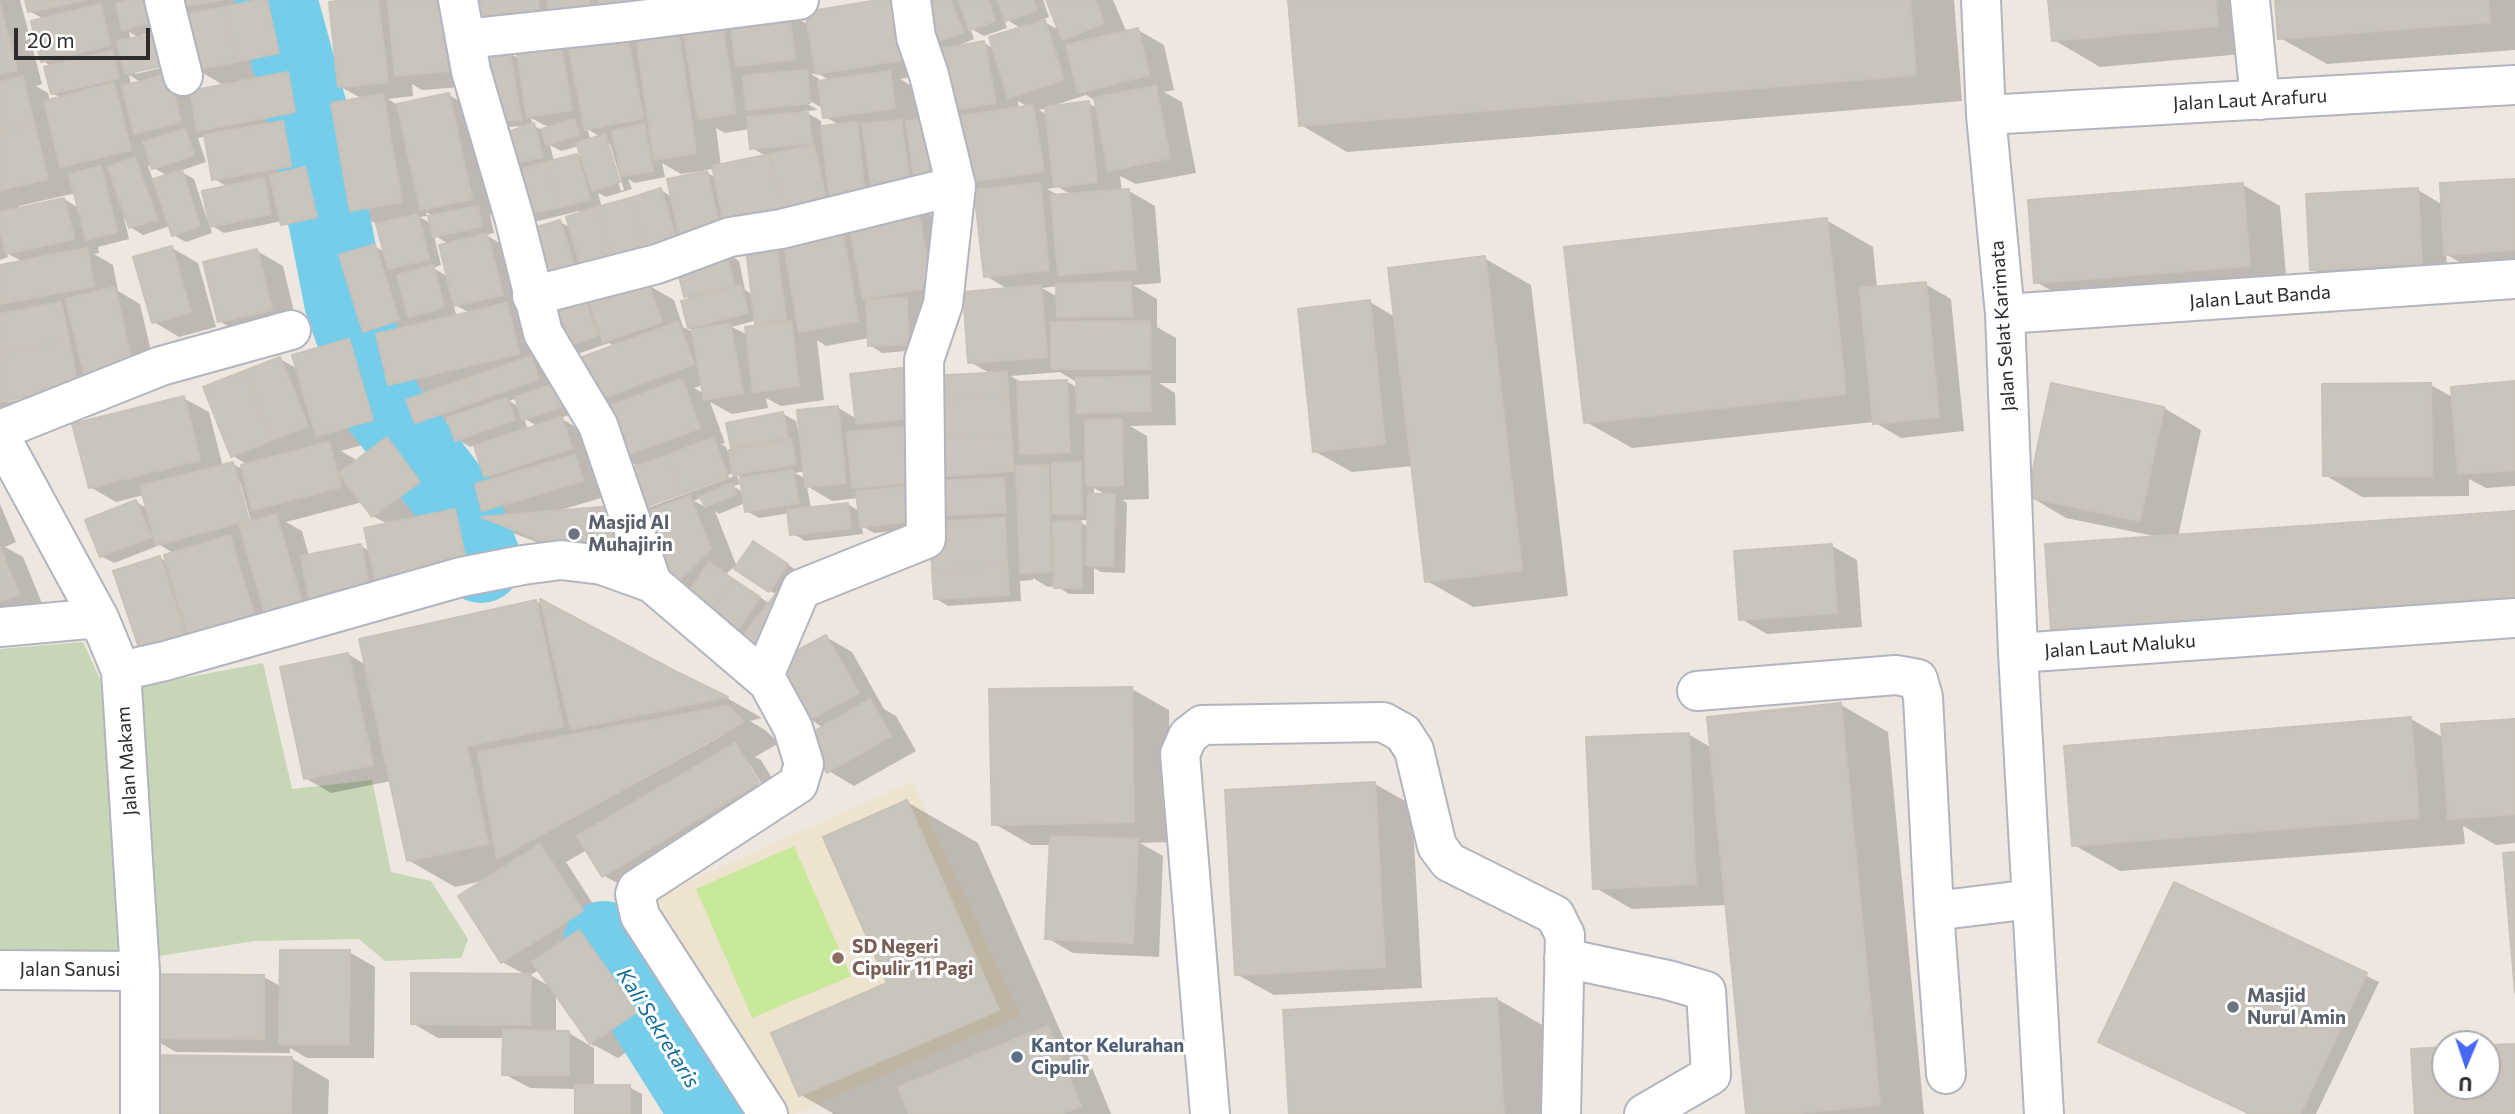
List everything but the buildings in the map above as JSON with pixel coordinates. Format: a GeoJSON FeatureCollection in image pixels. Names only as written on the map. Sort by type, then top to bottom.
{"type":"FeatureCollection","features":[{"type":"Feature","properties":{"kind":"street"},"geometry":{"type":"LineString","coordinates":[[164,0],[183,76]]}},
{"type":"Feature","properties":{"kind":"street"},"geometry":{"type":"LineString","coordinates":[[458,0],[471,71],[514,217],[543,334],[598,425],[652,583]]}},
{"type":"Feature","properties":{"kind":"street"},"geometry":{"type":"LineString","coordinates":[[465,39],[639,21],[799,0]]}},
{"type":"Feature","properties":{"kind":"street"},"geometry":{"type":"LineString","coordinates":[[763,678],[801,589],[926,538],[924,360],[943,304],[957,186],[929,75],[916,37],[911,0]]}},
{"type":"Feature","properties":{"kind":"street","name":"Jalan Selat Karimata"},"geometry":{"type":"LineString","coordinates":[[1981,0],[1986,115],[2005,314],[2018,653]]}},
{"type":"Feature","properties":{"kind":"street"},"geometry":{"type":"LineString","coordinates":[[2250,0],[2260,100]]}},
{"type":"Feature","properties":{"kind":"street","name":"Jalan Laut Arafuru"},"geometry":{"type":"LineString","coordinates":[[1986,115],[2515,85]]}},
{"type":"Feature","properties":{"kind":"street"},"geometry":{"type":"LineString","coordinates":[[532,296],[657,264],[730,237],[781,229],[957,186]]}},
{"type":"Feature","properties":{"kind":"street","name":"Jalan Laut Banda"},"geometry":{"type":"LineString","coordinates":[[2005,314],[2515,279]]}},
{"type":"Feature","properties":{"kind":"street"},"geometry":{"type":"LineString","coordinates":[[0,430],[161,366],[291,330]]}},
{"type":"Feature","properties":{"kind":"street","name":"Jalan Makam"},"geometry":{"type":"LineString","coordinates":[[0,436],[99,618],[121,671],[140,971],[140,1114]]}},
{"type":"Feature","properties":{"kind":"street"},"geometry":{"type":"LineString","coordinates":[[121,671],[461,577],[523,565],[561,560],[602,565],[652,583],[768,682],[793,728],[804,764],[798,784],[637,889],[635,894],[640,916],[768,1114]]}},
{"type":"Feature","properties":{"kind":"street"},"geometry":{"type":"LineString","coordinates":[[0,627],[99,618]]}},
{"type":"Feature","properties":{"kind":"street","name":"Jalan Laut Maluku"},"geometry":{"type":"LineString","coordinates":[[2044,1114],[2018,653],[2515,618]]}},
{"type":"Feature","properties":{"kind":"street"},"geometry":{"type":"LineString","coordinates":[[1697,691],[1896,675],[1918,679],[1923,697],[1946,1074]]}},
{"type":"Feature","properties":{"kind":"street"},"geometry":{"type":"LineString","coordinates":[[1210,1114],[1180,754],[1188,736],[1202,725],[1383,722],[1402,733],[1414,750],[1437,846],[1449,862],[1555,915],[1565,935],[1561,1114]]}},
{"type":"Feature","properties":{"kind":"street"},"geometry":{"type":"LineString","coordinates":[[1934,911],[2032,899]]}},
{"type":"Feature","properties":{"kind":"street"},"geometry":{"type":"LineString","coordinates":[[1564,958],[1668,980],[1706,991],[1712,1075],[1644,1114]]}},
{"type":"Feature","properties":{"kind":"street","name":"Jalan Sanusi"},"geometry":{"type":"LineString","coordinates":[[0,970],[140,971]]}},
{"type":"Feature","properties":{"kind":"shaded area","name":"SD Negeri Cipulir 11 Pagi"},"geometry":{"type":"Polygon","coordinates":[[[912,782],[1021,1016],[795,1114],[778,1114],[647,900],[912,782]]]}},
{"type":"Feature","properties":{"kind":"green space"},"geometry":{"type":"Polygon","coordinates":[[[83,642],[105,690],[116,830],[119,955],[0,950],[0,649],[83,642]]]}},
{"type":"Feature","properties":{"kind":"green space"},"geometry":{"type":"Polygon","coordinates":[[[263,663],[292,789],[372,780],[391,872],[431,881],[468,939],[461,958],[385,961],[359,939],[255,941],[159,956],[142,686],[263,663]]]}},
{"type":"Feature","properties":{"kind":"green space"},"geometry":{"type":"Polygon","coordinates":[[[794,846],[851,976],[752,1018],[696,889],[794,846]]]}},
{"type":"Feature","properties":{"kind":"waterway"},"geometry":{"type":"LineString","coordinates":[[276,0],[311,127],[345,301],[382,406],[457,503],[481,562]]}},
{"type":"Feature","properties":{"kind":"waterway","name":"Kali Sekretaris"},"geometry":{"type":"LineString","coordinates":[[604,942],[712,1114]]}},
{"type":"Feature","properties":{"kind":"place","name":"Masjid Al Muhajirin"},"geometry":{"type":"Point","coordinates":[574,534]}},
{"type":"Feature","properties":{"kind":"place","name":"SD Negeri Cipulir 11 Pagi"},"geometry":{"type":"Point","coordinates":[838,958]}},
{"type":"Feature","properties":{"kind":"place","name":"Masjid Nurul Amin"},"geometry":{"type":"Point","coordinates":[2233,1007]}},
{"type":"Feature","properties":{"kind":"place","name":"Kantor Kelurahan Cipulir"},"geometry":{"type":"Point","coordinates":[1017,1057]}}]}
